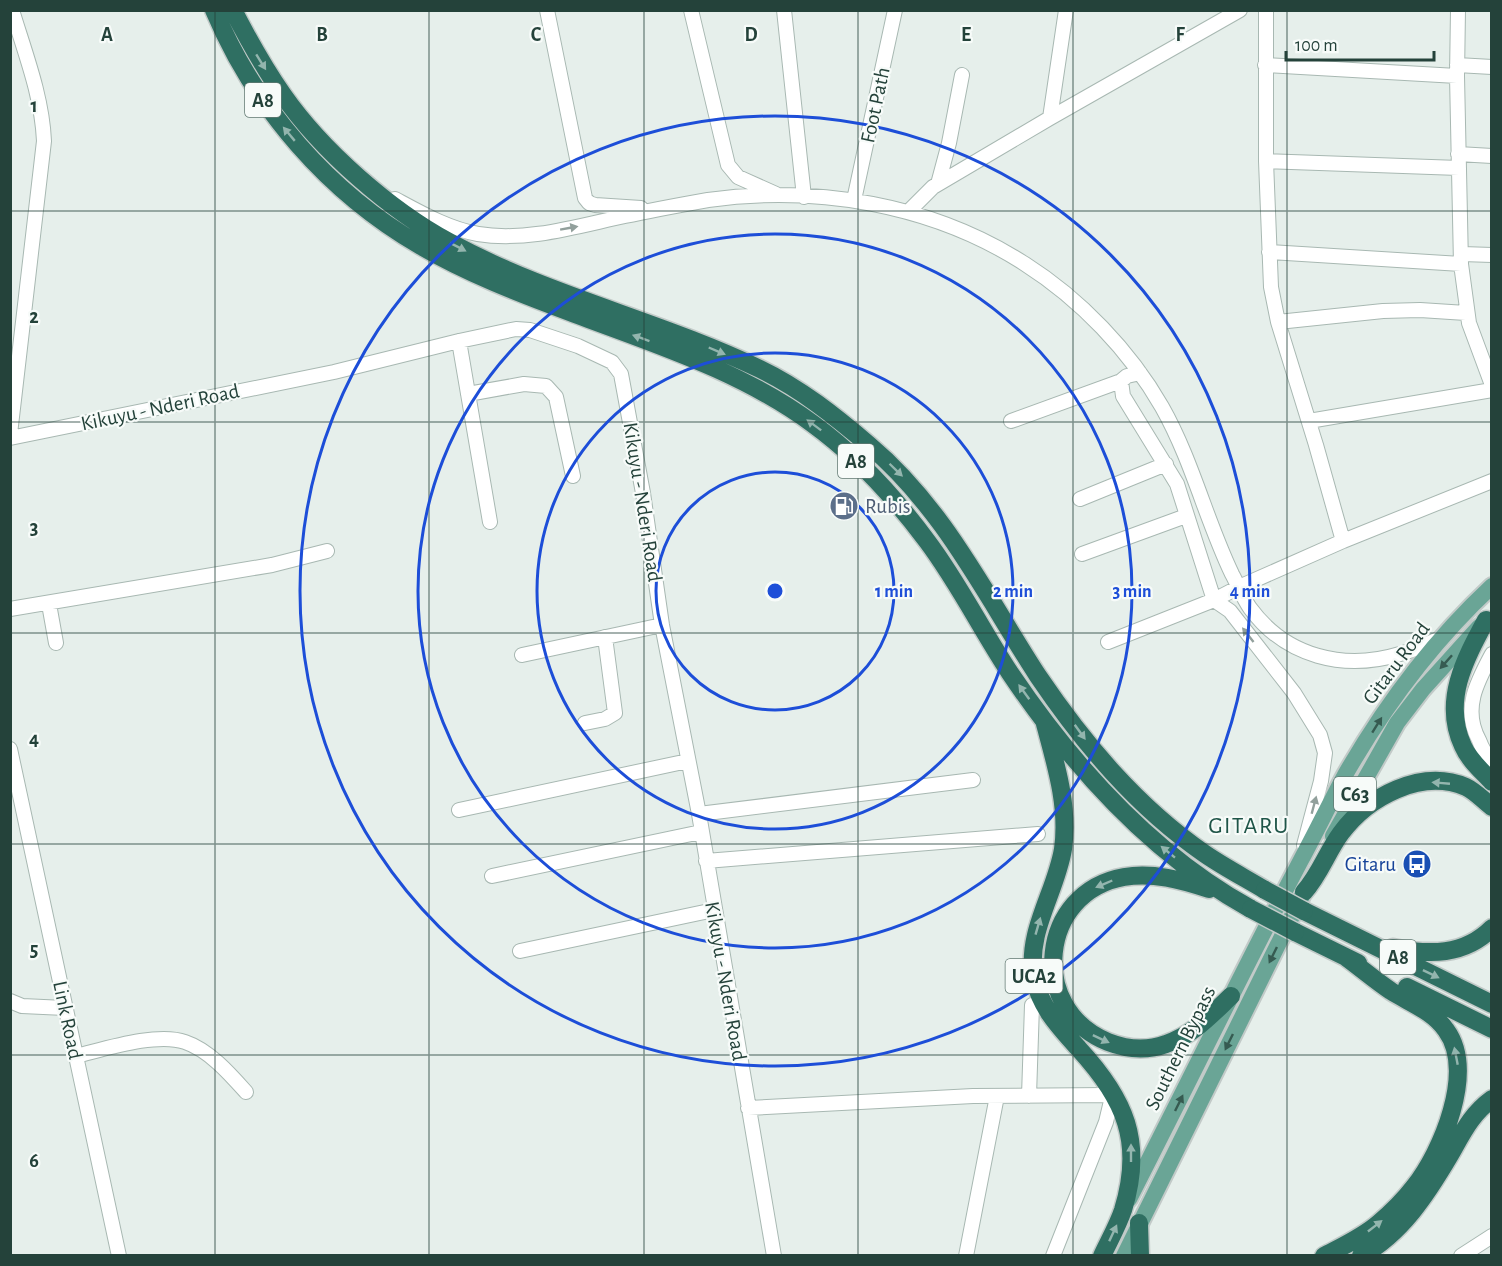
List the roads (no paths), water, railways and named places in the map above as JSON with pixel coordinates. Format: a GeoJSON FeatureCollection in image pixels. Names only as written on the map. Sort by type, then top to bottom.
{"type":"FeatureCollection","features":[{"type":"Feature","properties":{"kind":"highway","name":"A8"},"geometry":{"type":"LineString","coordinates":[[214,10],[232,53],[269,109],[329,177],[377,218],[424,248],[497,284],[718,369],[790,408],[840,445],[879,483],[928,542],[1011,674],[1090,777],[1155,841],[1222,893],[1295,932],[1491,1029]]}},
{"type":"Feature","properties":{"kind":"highway","name":"A8"},"geometry":{"type":"LineString","coordinates":[[233,10],[258,58],[284,98],[343,164],[425,228],[459,247],[535,281],[684,337],[761,370],[825,409],[872,447],[921,496],[973,570],[1039,677],[1088,743],[1125,786],[1159,819],[1208,856],[1265,890],[1491,1004]]}},
{"type":"Feature","properties":{"kind":"highway","name":"C63"},"geometry":{"type":"LineString","coordinates":[[1489,617],[1461,671],[1456,688],[1455,708],[1457,728],[1463,746],[1468,756],[1491,782]]}},
{"type":"Feature","properties":{"kind":"highway","name":"UCA2"},"geometry":{"type":"LineString","coordinates":[[1043,717],[1059,773],[1065,816],[1062,850],[1035,938],[1032,960],[1034,976],[1040,998],[1055,1023],[1099,1072],[1122,1107],[1131,1137],[1132,1154],[1123,1211]]}},
{"type":"Feature","properties":{"kind":"highway"},"geometry":{"type":"LineString","coordinates":[[1304,892],[1316,877],[1341,833],[1364,811],[1390,792],[1412,784],[1442,782],[1467,788],[1491,807]]}},
{"type":"Feature","properties":{"kind":"highway"},"geometry":{"type":"LineString","coordinates":[[1222,893],[1169,877],[1130,876],[1108,881],[1080,899],[1065,919],[1055,943],[1054,969],[1061,999],[1083,1029],[1110,1043],[1130,1048],[1155,1047],[1182,1037],[1193,1031],[1231,996]]}},
{"type":"Feature","properties":{"kind":"highway"},"geometry":{"type":"LineString","coordinates":[[1362,939],[1414,952],[1438,952],[1458,950],[1474,943],[1491,928]]}},
{"type":"Feature","properties":{"kind":"highway"},"geometry":{"type":"LineString","coordinates":[[1324,1256],[1369,1231],[1389,1214],[1415,1186],[1445,1128],[1458,1083],[1458,1062],[1455,1049],[1451,1038],[1438,1021],[1347,958]]}},
{"type":"Feature","properties":{"kind":"highway"},"geometry":{"type":"LineString","coordinates":[[1361,1256],[1392,1232],[1418,1206],[1468,1122],[1491,1099]]}},
{"type":"Feature","properties":{"kind":"highway","name":"Southern Bypass"},"geometry":{"type":"LineString","coordinates":[[1102,1256],[1123,1211]]}},
{"type":"Feature","properties":{"kind":"highway"},"geometry":{"type":"LineString","coordinates":[[1139,1223],[1140,1256]]}},
{"type":"Feature","properties":{"kind":"main road","name":"Gitaru Road"},"geometry":{"type":"LineString","coordinates":[[1301,861],[1346,775],[1396,696],[1443,637],[1491,586]]}},
{"type":"Feature","properties":{"kind":"main road","name":"C63"},"geometry":{"type":"LineString","coordinates":[[1124,1256],[1347,809],[1397,723],[1441,668],[1489,617]]}},
{"type":"Feature","properties":{"kind":"main road","name":"Southern Bypass"},"geometry":{"type":"LineString","coordinates":[[1123,1211],[1172,1118],[1265,926],[1301,861]]}},
{"type":"Feature","properties":{"kind":"street"},"geometry":{"type":"LineString","coordinates":[[10,436],[44,141],[42,116],[36,89],[12,10]]}},
{"type":"Feature","properties":{"kind":"street"},"geometry":{"type":"LineString","coordinates":[[547,10],[585,198],[589,203],[595,205],[658,210]]}},
{"type":"Feature","properties":{"kind":"street"},"geometry":{"type":"LineString","coordinates":[[691,10],[728,165],[738,177],[780,195]]}},
{"type":"Feature","properties":{"kind":"street"},"geometry":{"type":"LineString","coordinates":[[784,10],[804,196]]}},
{"type":"Feature","properties":{"kind":"street","name":"Foot Path"},"geometry":{"type":"LineString","coordinates":[[854,200],[895,10]]}},
{"type":"Feature","properties":{"kind":"street"},"geometry":{"type":"LineString","coordinates":[[1050,118],[1066,10]]}},
{"type":"Feature","properties":{"kind":"street"},"geometry":{"type":"LineString","coordinates":[[908,212],[938,184],[1240,10]]}},
{"type":"Feature","properties":{"kind":"street"},"geometry":{"type":"LineString","coordinates":[[1266,10],[1266,161],[1271,287],[1278,322],[1309,421],[1342,541]]}},
{"type":"Feature","properties":{"kind":"street"},"geometry":{"type":"LineString","coordinates":[[1458,10],[1459,161],[1466,313],[1491,385]]}},
{"type":"Feature","properties":{"kind":"street"},"geometry":{"type":"LineString","coordinates":[[1265,65],[1457,70],[1491,67]]}},
{"type":"Feature","properties":{"kind":"street"},"geometry":{"type":"LineString","coordinates":[[938,184],[949,143],[962,75]]}},
{"type":"Feature","properties":{"kind":"street"},"geometry":{"type":"LineString","coordinates":[[1266,161],[1459,161],[1491,156]]}},
{"type":"Feature","properties":{"kind":"street"},"geometry":{"type":"LineString","coordinates":[[343,164],[388,195],[428,217],[477,234],[511,236],[569,229],[723,198],[780,195],[854,200],[908,212],[959,230],[1026,264],[1072,300],[1104,330],[1140,373],[1163,408],[1185,452],[1216,542],[1249,606],[1267,628],[1291,646],[1313,656],[1353,661],[1400,654],[1443,637]]}},
{"type":"Feature","properties":{"kind":"street"},"geometry":{"type":"LineString","coordinates":[[1269,252],[1462,259],[1491,255]]}},
{"type":"Feature","properties":{"kind":"street"},"geometry":{"type":"LineString","coordinates":[[1278,322],[1383,310],[1466,313]]}},
{"type":"Feature","properties":{"kind":"street","name":"Kikuyu - Nderi Road"},"geometry":{"type":"LineString","coordinates":[[10,436],[334,372],[502,331],[530,330],[578,346],[612,362],[621,374],[643,493],[662,625],[699,814],[774,1256]]}},
{"type":"Feature","properties":{"kind":"street"},"geometry":{"type":"LineString","coordinates":[[459,341],[490,522]]}},
{"type":"Feature","properties":{"kind":"street"},"geometry":{"type":"LineString","coordinates":[[1011,421],[1140,373]]}},
{"type":"Feature","properties":{"kind":"street"},"geometry":{"type":"LineString","coordinates":[[1121,381],[1123,396],[1166,464],[1181,494],[1214,600],[1230,611],[1294,693],[1320,735],[1325,753],[1321,781],[1301,861]]}},
{"type":"Feature","properties":{"kind":"street"},"geometry":{"type":"LineString","coordinates":[[468,394],[524,384],[546,386],[555,397],[573,476]]}},
{"type":"Feature","properties":{"kind":"street"},"geometry":{"type":"LineString","coordinates":[[1309,421],[1491,390]]}},
{"type":"Feature","properties":{"kind":"street"},"geometry":{"type":"LineString","coordinates":[[1080,499],[1166,464]]}},
{"type":"Feature","properties":{"kind":"street"},"geometry":{"type":"LineString","coordinates":[[1108,642],[1214,600],[1342,541],[1491,481]]}},
{"type":"Feature","properties":{"kind":"street"},"geometry":{"type":"LineString","coordinates":[[1082,554],[1186,516]]}},
{"type":"Feature","properties":{"kind":"street"},"geometry":{"type":"LineString","coordinates":[[10,609],[272,565],[327,551]]}},
{"type":"Feature","properties":{"kind":"street"},"geometry":{"type":"LineString","coordinates":[[49,604],[56,643]]}},
{"type":"Feature","properties":{"kind":"street"},"geometry":{"type":"LineString","coordinates":[[522,655],[662,625]]}},
{"type":"Feature","properties":{"kind":"street"},"geometry":{"type":"LineString","coordinates":[[585,723],[605,719],[615,713],[606,637]]}},
{"type":"Feature","properties":{"kind":"street"},"geometry":{"type":"LineString","coordinates":[[1491,654],[1475,687],[1470,708],[1474,732],[1487,757],[1491,760]]}},
{"type":"Feature","properties":{"kind":"street","name":"Link Road"},"geometry":{"type":"LineString","coordinates":[[10,749],[119,1256]]}},
{"type":"Feature","properties":{"kind":"street"},"geometry":{"type":"LineString","coordinates":[[459,810],[688,761]]}},
{"type":"Feature","properties":{"kind":"street"},"geometry":{"type":"LineString","coordinates":[[699,814],[973,780]]}},
{"type":"Feature","properties":{"kind":"street"},"geometry":{"type":"LineString","coordinates":[[492,876],[701,832]]}},
{"type":"Feature","properties":{"kind":"street"},"geometry":{"type":"LineString","coordinates":[[706,861],[1038,834]]}},
{"type":"Feature","properties":{"kind":"street"},"geometry":{"type":"LineString","coordinates":[[520,951],[714,910]]}},
{"type":"Feature","properties":{"kind":"street"},"geometry":{"type":"LineString","coordinates":[[10,1001],[22,1006],[65,1008]]}},
{"type":"Feature","properties":{"kind":"street"},"geometry":{"type":"LineString","coordinates":[[1029,1096],[1032,1005]]}},
{"type":"Feature","properties":{"kind":"street"},"geometry":{"type":"LineString","coordinates":[[75,1056],[137,1042],[171,1039],[186,1042],[213,1059],[246,1092]]}},
{"type":"Feature","properties":{"kind":"street"},"geometry":{"type":"LineString","coordinates":[[748,1108],[997,1096],[1108,1095],[1111,1101],[1106,1122],[1053,1256]]}},
{"type":"Feature","properties":{"kind":"street"},"geometry":{"type":"LineString","coordinates":[[966,1256],[997,1096]]}},
{"type":"Feature","properties":{"kind":"street"},"geometry":{"type":"LineString","coordinates":[[1461,1256],[1491,1236]]}},
{"type":"Feature","properties":{"kind":"place","name":"Rubis"},"geometry":{"type":"Point","coordinates":[844,506]}},
{"type":"Feature","properties":{"kind":"place","name":"Gitaru"},"geometry":{"type":"Point","coordinates":[1417,864]}},
{"type":"Feature","properties":{"kind":"district","name":"GITARU"},"geometry":{"type":"Point","coordinates":[1249,825]}}]}
